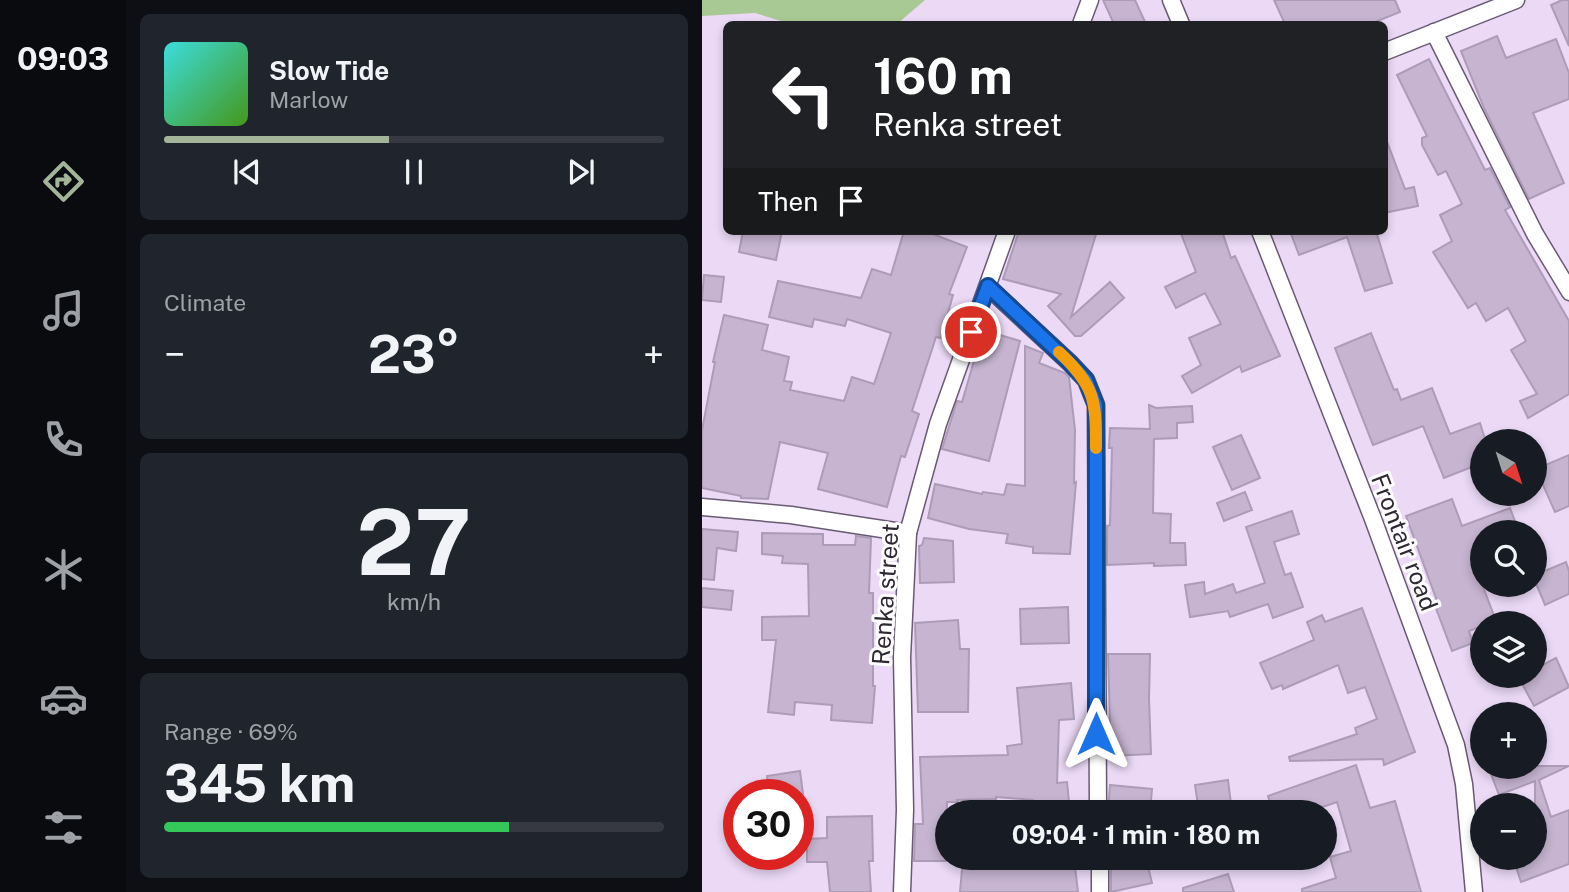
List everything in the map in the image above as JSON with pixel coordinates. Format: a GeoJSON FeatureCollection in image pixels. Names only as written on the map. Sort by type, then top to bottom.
{"type":"FeatureCollection","features":[{"type":"Feature","properties":{"kind":"street"},"geometry":{"type":"LineString","coordinates":[[1082,21],[1090,0]]}},
{"type":"Feature","properties":{"kind":"street"},"geometry":{"type":"LineString","coordinates":[[1172,0],[1180,21]]}},
{"type":"Feature","properties":{"kind":"street"},"geometry":{"type":"LineString","coordinates":[[1388,50],[1516,0]]}},
{"type":"Feature","properties":{"kind":"street"},"geometry":{"type":"LineString","coordinates":[[1434,32],[1535,234],[1569,292]]}},
{"type":"Feature","properties":{"kind":"street","name":"Renka street"},"geometry":{"type":"LineString","coordinates":[[902,892],[905,810],[902,657],[908,533],[938,424],[1006,235]]}},
{"type":"Feature","properties":{"kind":"street","name":"Frontair road"},"geometry":{"type":"LineString","coordinates":[[1262,235],[1373,519],[1456,745],[1464,784],[1474,885]]}},
{"type":"Feature","properties":{"kind":"street"},"geometry":{"type":"LineString","coordinates":[[988,286],[1078,371],[1086,380],[1096,405],[1098,800]]}},
{"type":"Feature","properties":{"kind":"street"},"geometry":{"type":"LineString","coordinates":[[702,507],[791,515],[908,533]]}},
{"type":"Feature","properties":{"kind":"street"},"geometry":{"type":"LineString","coordinates":[[1100,870],[1100,892]]}},
{"type":"Feature","properties":{"kind":"street"},"geometry":{"type":"LineString","coordinates":[[1474,885],[1487,892]]}},
{"type":"Feature","properties":{"kind":"green space"},"geometry":{"type":"Polygon","coordinates":[[[702,0],[925,0],[900,21],[781,21],[755,13],[702,16],[702,0]]]}},
{"type":"Feature","properties":{"kind":"building"},"geometry":{"type":"Polygon","coordinates":[[[1103,0],[1135,0],[1145,21],[1113,21],[1103,0]]]}},
{"type":"Feature","properties":{"kind":"building"},"geometry":{"type":"Polygon","coordinates":[[[1274,0],[1395,0],[1400,12],[1378,21],[1284,21],[1274,0]]]}},
{"type":"Feature","properties":{"kind":"building"},"geometry":{"type":"Polygon","coordinates":[[[1569,0],[1569,46],[1551,5],[1569,0]]]}},
{"type":"Feature","properties":{"kind":"building"},"geometry":{"type":"Polygon","coordinates":[[[1497,36],[1506,58],[1556,39],[1569,73],[1569,99],[1533,113],[1564,183],[1529,199],[1484,108],[1461,51],[1497,36]]]}},
{"type":"Feature","properties":{"kind":"building"},"geometry":{"type":"Polygon","coordinates":[[[1429,59],[1485,170],[1490,168],[1510,207],[1505,210],[1569,321],[1569,394],[1528,418],[1520,401],[1537,394],[1511,350],[1526,341],[1508,308],[1486,321],[1476,303],[1468,308],[1433,252],[1452,241],[1440,215],[1462,204],[1446,171],[1438,175],[1422,145],[1422,138],[1427,136],[1397,75],[1429,59]]]}},
{"type":"Feature","properties":{"kind":"building"},"geometry":{"type":"Polygon","coordinates":[[[1388,144],[1405,189],[1414,187],[1418,206],[1388,212],[1388,144]]]}},
{"type":"Feature","properties":{"kind":"building"},"geometry":{"type":"Polygon","coordinates":[[[742,235],[781,235],[776,260],[739,252],[742,235]]]}},
{"type":"Feature","properties":{"kind":"building"},"geometry":{"type":"Polygon","coordinates":[[[903,235],[936,235],[967,247],[949,294],[953,295],[941,338],[936,337],[912,411],[919,414],[905,457],[901,456],[887,507],[818,489],[828,453],[780,442],[768,499],[741,498],[702,488],[702,430],[724,315],[768,325],[762,350],[789,357],[784,381],[792,382],[790,390],[844,401],[852,377],[874,384],[891,333],[847,319],[845,326],[814,319],[812,327],[769,317],[778,281],[861,298],[872,269],[891,275],[903,235]]]}},
{"type":"Feature","properties":{"kind":"building"},"geometry":{"type":"Polygon","coordinates":[[[1018,235],[1096,235],[1071,317],[1110,282],[1124,298],[1081,336],[1075,336],[1048,306],[1061,294],[1003,279],[1018,235]]]}},
{"type":"Feature","properties":{"kind":"building"},"geometry":{"type":"Polygon","coordinates":[[[1182,235],[1223,235],[1231,258],[1235,256],[1280,356],[1242,372],[1240,366],[1192,393],[1182,376],[1201,365],[1189,338],[1221,324],[1205,293],[1176,308],[1165,287],[1196,272],[1182,235]]]}},
{"type":"Feature","properties":{"kind":"building"},"geometry":{"type":"Polygon","coordinates":[[[1292,235],[1377,235],[1392,283],[1365,291],[1347,237],[1299,255],[1292,235]]]}},
{"type":"Feature","properties":{"kind":"building"},"geometry":{"type":"Polygon","coordinates":[[[704,275],[724,277],[721,302],[702,300],[704,275]]]}},
{"type":"Feature","properties":{"kind":"building"},"geometry":{"type":"Polygon","coordinates":[[[983,330],[1020,341],[989,461],[942,449],[957,401],[962,402],[983,330]]]}},
{"type":"Feature","properties":{"kind":"building"},"geometry":{"type":"Polygon","coordinates":[[[1371,333],[1394,390],[1397,389],[1401,400],[1432,388],[1450,434],[1480,423],[1482,429],[1470,429],[1470,468],[1444,478],[1423,426],[1373,445],[1335,348],[1371,333]]]}},
{"type":"Feature","properties":{"kind":"building"},"geometry":{"type":"Polygon","coordinates":[[[1025,346],[1043,353],[1039,363],[1069,377],[1075,430],[1074,483],[1076,482],[1070,554],[1033,553],[1033,547],[1006,543],[1008,534],[969,529],[928,518],[935,484],[982,494],[1004,495],[1007,484],[1025,486],[1025,346]]]}},
{"type":"Feature","properties":{"kind":"building"},"geometry":{"type":"Polygon","coordinates":[[[1149,405],[1156,408],[1192,406],[1193,422],[1177,423],[1177,438],[1154,439],[1153,513],[1171,514],[1170,543],[1185,543],[1186,565],[1107,565],[1112,448],[1109,448],[1110,428],[1150,429],[1149,405]]]}},
{"type":"Feature","properties":{"kind":"building"},"geometry":{"type":"Polygon","coordinates":[[[1241,435],[1260,478],[1232,490],[1213,447],[1241,435]]]}},
{"type":"Feature","properties":{"kind":"building"},"geometry":{"type":"Polygon","coordinates":[[[1569,455],[1569,506],[1555,512],[1547,494],[1547,464],[1569,455]]]}},
{"type":"Feature","properties":{"kind":"building"},"geometry":{"type":"Polygon","coordinates":[[[1245,492],[1252,510],[1224,521],[1217,503],[1245,492]]]}},
{"type":"Feature","properties":{"kind":"building"},"geometry":{"type":"Polygon","coordinates":[[[1452,499],[1462,526],[1470,523],[1470,597],[1487,597],[1492,611],[1470,611],[1470,644],[1452,651],[1406,516],[1452,499]]]}},
{"type":"Feature","properties":{"kind":"building"},"geometry":{"type":"Polygon","coordinates":[[[1510,508],[1514,520],[1478,520],[1510,508]]]}},
{"type":"Feature","properties":{"kind":"building"},"geometry":{"type":"Polygon","coordinates":[[[1292,511],[1299,534],[1274,542],[1285,575],[1291,573],[1303,607],[1273,618],[1268,604],[1230,617],[1228,611],[1190,617],[1185,585],[1204,582],[1205,594],[1233,584],[1236,593],[1265,583],[1246,527],[1292,511]]]}},
{"type":"Feature","properties":{"kind":"building"},"geometry":{"type":"Polygon","coordinates":[[[702,529],[738,532],[736,551],[717,548],[714,580],[702,579],[702,529]]]}},
{"type":"Feature","properties":{"kind":"building"},"geometry":{"type":"Polygon","coordinates":[[[762,533],[823,534],[823,545],[855,545],[856,536],[871,538],[869,593],[873,593],[875,686],[872,723],[831,720],[832,705],[795,702],[794,715],[768,712],[776,640],[762,640],[762,617],[809,616],[808,564],[782,563],[783,556],[762,554],[762,533]]]}},
{"type":"Feature","properties":{"kind":"building"},"geometry":{"type":"Polygon","coordinates":[[[924,538],[953,541],[954,582],[920,583],[919,546],[924,538]]]}},
{"type":"Feature","properties":{"kind":"building"},"geometry":{"type":"Polygon","coordinates":[[[1566,562],[1569,571],[1569,594],[1545,605],[1542,597],[1547,597],[1547,570],[1566,562]]]}},
{"type":"Feature","properties":{"kind":"building"},"geometry":{"type":"Polygon","coordinates":[[[702,588],[733,591],[731,610],[702,607],[702,588]]]}},
{"type":"Feature","properties":{"kind":"building"},"geometry":{"type":"Polygon","coordinates":[[[1068,607],[1069,643],[1021,644],[1020,609],[1068,607]]]}},
{"type":"Feature","properties":{"kind":"building"},"geometry":{"type":"Polygon","coordinates":[[[1362,608],[1415,752],[1384,765],[1383,759],[1290,761],[1289,757],[1357,734],[1355,728],[1377,719],[1365,687],[1348,693],[1338,665],[1283,689],[1282,685],[1272,689],[1260,663],[1314,640],[1307,622],[1322,615],[1325,622],[1362,608]]]}},
{"type":"Feature","properties":{"kind":"building"},"geometry":{"type":"Polygon","coordinates":[[[958,620],[960,649],[969,649],[968,712],[918,712],[915,623],[958,620]]]}},
{"type":"Feature","properties":{"kind":"building"},"geometry":{"type":"Polygon","coordinates":[[[1108,654],[1150,654],[1151,754],[1111,756],[1108,654]]]}},
{"type":"Feature","properties":{"kind":"building"},"geometry":{"type":"Polygon","coordinates":[[[1556,658],[1569,687],[1541,702],[1532,702],[1524,688],[1547,688],[1547,663],[1556,658]]]}},
{"type":"Feature","properties":{"kind":"building"},"geometry":{"type":"Polygon","coordinates":[[[1071,683],[1074,719],[1059,720],[1057,783],[1067,782],[1069,800],[996,797],[935,800],[935,861],[914,861],[915,824],[923,824],[920,757],[1008,755],[1007,746],[1022,744],[1017,688],[1071,683]]]}},
{"type":"Feature","properties":{"kind":"building"},"geometry":{"type":"Polygon","coordinates":[[[1356,765],[1370,808],[1395,801],[1421,892],[1302,892],[1302,889],[1336,878],[1334,870],[1337,870],[1337,855],[1351,851],[1337,800],[1269,800],[1268,796],[1356,765]]]}},
{"type":"Feature","properties":{"kind":"building"},"geometry":{"type":"Polygon","coordinates":[[[1547,766],[1569,766],[1547,776],[1547,766]]]}},
{"type":"Feature","properties":{"kind":"building"},"geometry":{"type":"Polygon","coordinates":[[[800,771],[801,779],[767,779],[767,776],[800,771]]]}},
{"type":"Feature","properties":{"kind":"building"},"geometry":{"type":"Polygon","coordinates":[[[1493,779],[1541,779],[1539,780],[1543,793],[1535,793],[1535,781],[1498,793],[1493,779]]]}},
{"type":"Feature","properties":{"kind":"building"},"geometry":{"type":"Polygon","coordinates":[[[1228,780],[1230,800],[1197,800],[1195,785],[1228,780]]]}},
{"type":"Feature","properties":{"kind":"building"},"geometry":{"type":"Polygon","coordinates":[[[1110,785],[1152,789],[1151,800],[1109,800],[1110,785]]]}},
{"type":"Feature","properties":{"kind":"building"},"geometry":{"type":"Polygon","coordinates":[[[1547,805],[1551,817],[1569,810],[1569,864],[1521,882],[1517,870],[1547,870],[1547,805]]]}},
{"type":"Feature","properties":{"kind":"building"},"geometry":{"type":"Polygon","coordinates":[[[872,816],[873,861],[869,861],[871,892],[830,892],[827,862],[814,862],[814,839],[827,838],[827,817],[872,816]]]}},
{"type":"Feature","properties":{"kind":"building"},"geometry":{"type":"Polygon","coordinates":[[[962,870],[1075,870],[1078,892],[960,892],[962,870]]]}},
{"type":"Feature","properties":{"kind":"building"},"geometry":{"type":"Polygon","coordinates":[[[1111,870],[1149,870],[1152,883],[1111,892],[1111,870]]]}},
{"type":"Feature","properties":{"kind":"building"},"geometry":{"type":"Polygon","coordinates":[[[1228,874],[1234,892],[1183,892],[1183,888],[1228,874]]]}},
{"type":"Feature","properties":{"kind":"slow traffic"},"geometry":{"type":"LineString","coordinates":[[1059,352],[1086,380],[1096,405],[1096,448]]}},
{"type":"Feature","properties":{"kind":"route"},"geometry":{"type":"LineString","coordinates":[[971,332],[988,286],[1086,380],[1096,405],[1096,734]]}}]}
